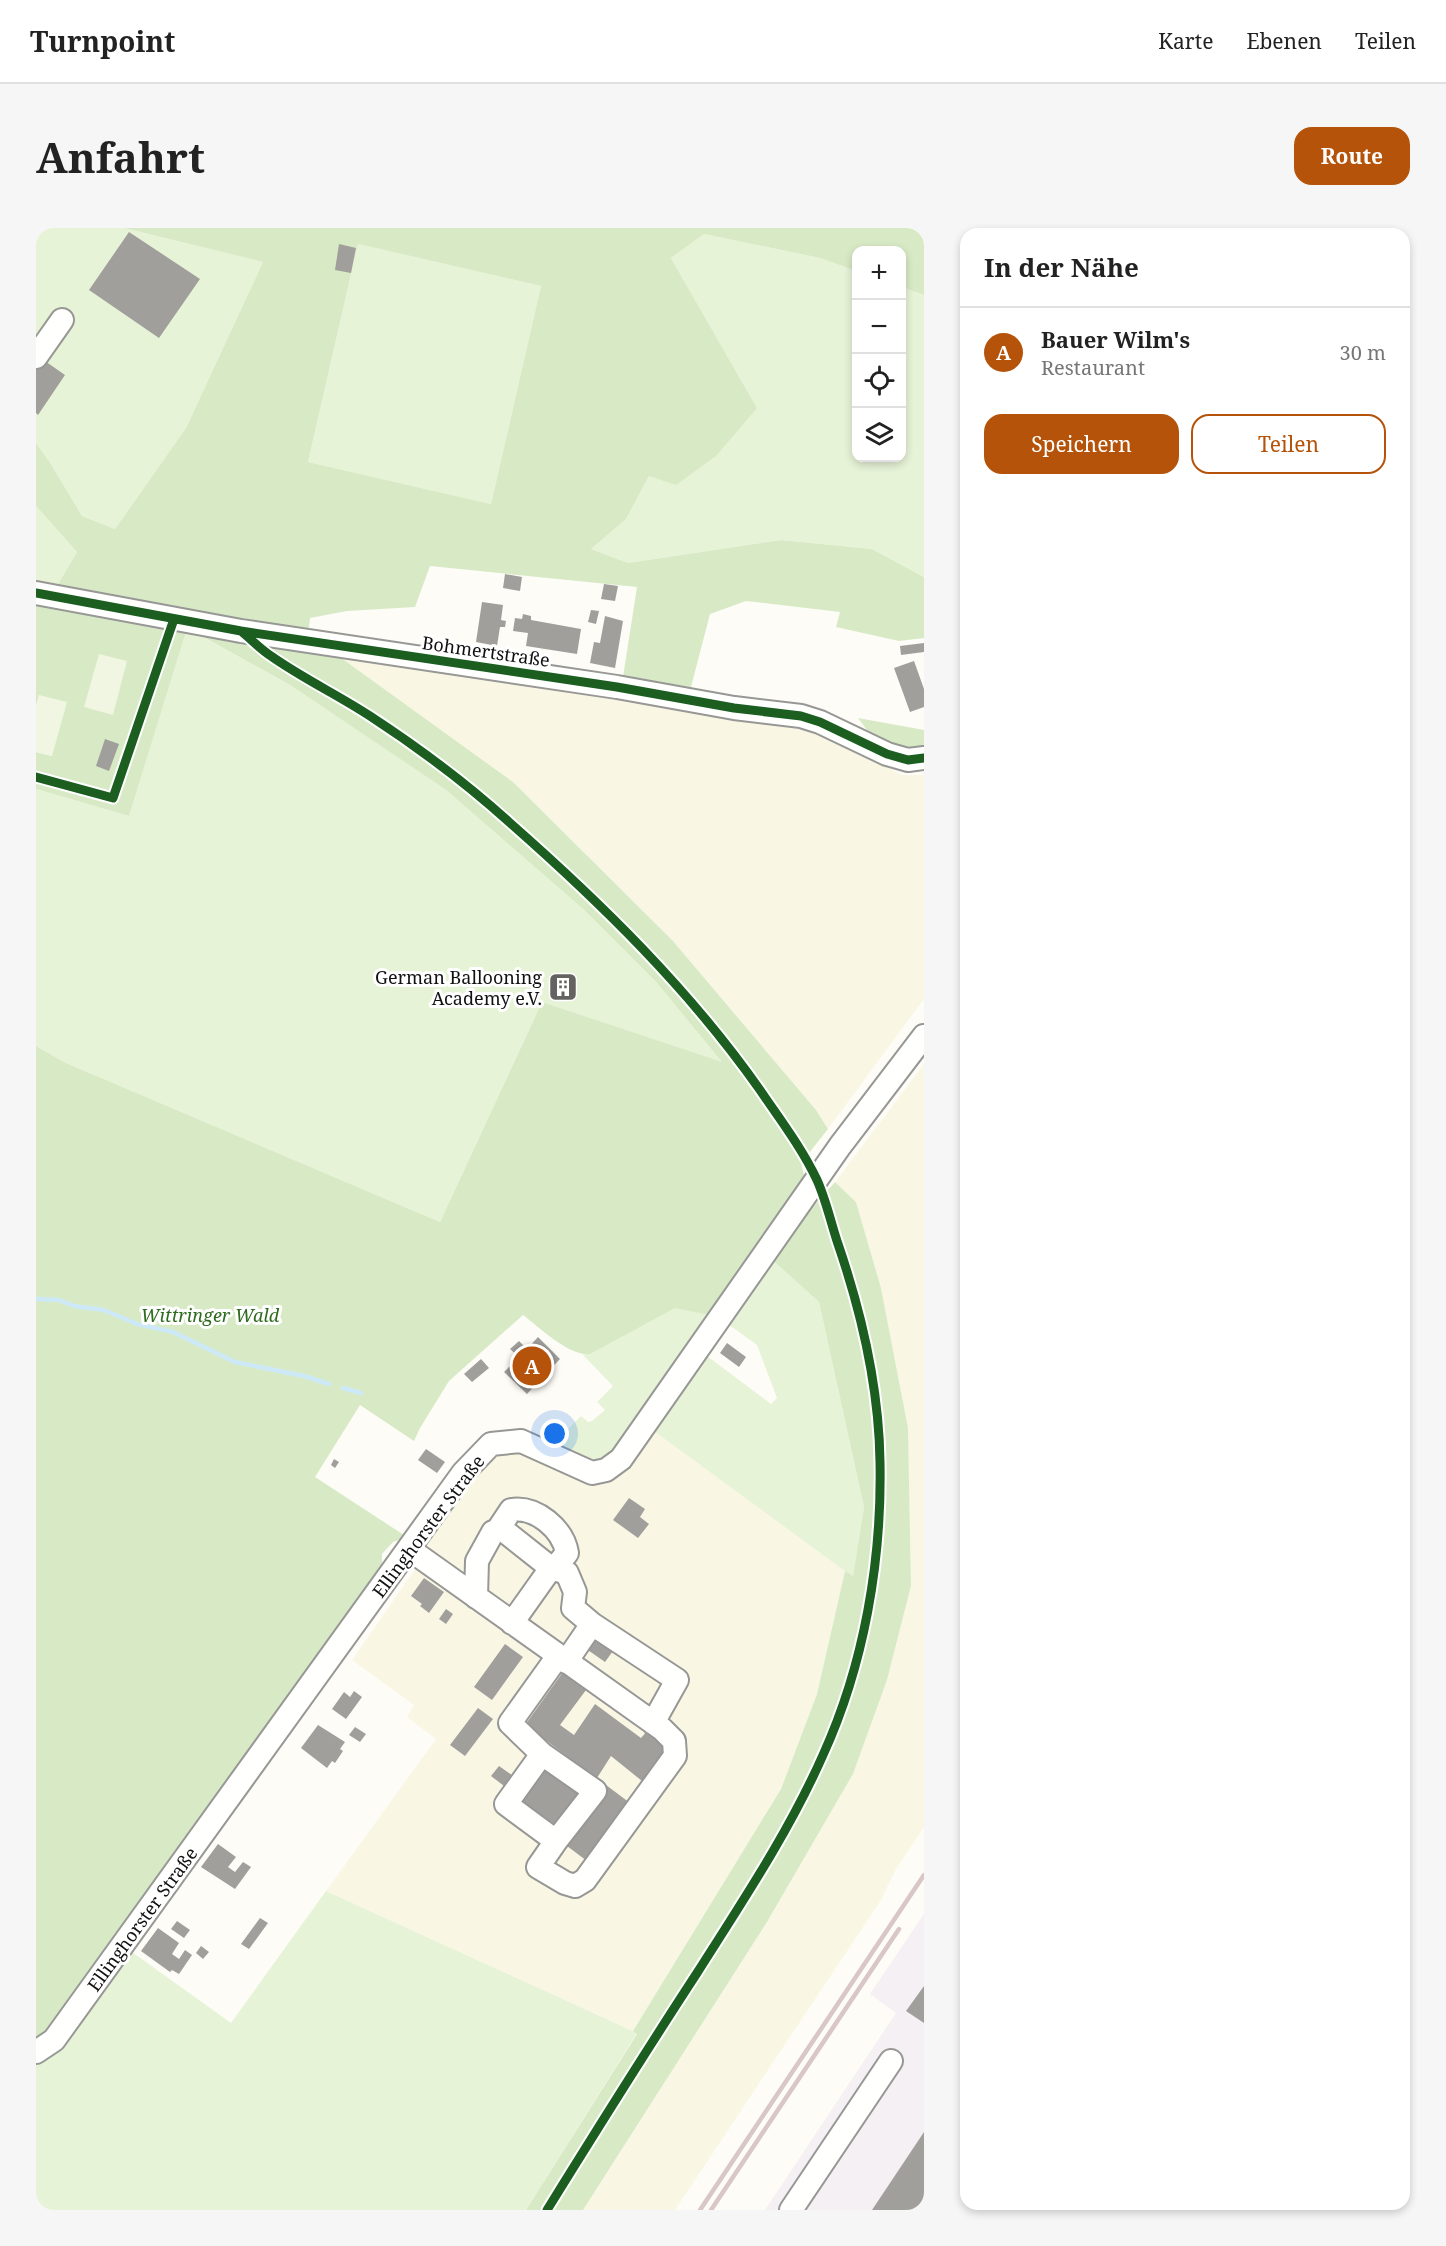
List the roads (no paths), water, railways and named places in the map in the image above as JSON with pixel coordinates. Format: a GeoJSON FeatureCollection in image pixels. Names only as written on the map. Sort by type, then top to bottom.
{"type":"FeatureCollection","features":[{"type":"Feature","properties":{"kind":"street"},"geometry":{"type":"LineString","coordinates":[[36,357],[62,320]]}},
{"type":"Feature","properties":{"kind":"street","name":"Bohmertstraße"},"geometry":{"type":"LineString","coordinates":[[36,593],[320,644],[617,687],[734,708],[801,716],[820,722],[886,754],[908,760],[924,758]]}},
{"type":"Feature","properties":{"kind":"street","name":"Ellinghorster Straße"},"geometry":{"type":"LineString","coordinates":[[36,2052],[54,2040],[463,1473],[491,1444],[522,1441],[592,1473],[606,1470],[621,1459],[840,1146],[924,1036]]}},
{"type":"Feature","properties":{"kind":"street"},"geometry":{"type":"LineString","coordinates":[[497,1531],[511,1510],[521,1508],[535,1514],[556,1529],[565,1542],[567,1553],[512,1623]]}},
{"type":"Feature","properties":{"kind":"street"},"geometry":{"type":"LineString","coordinates":[[476,1597],[477,1561],[493,1532],[503,1530],[553,1568],[567,1573],[575,1592],[573,1608],[592,1624],[677,1680],[653,1723]]}},
{"type":"Feature","properties":{"kind":"street"},"geometry":{"type":"LineString","coordinates":[[409,1549],[562,1659],[653,1723],[674,1741],[675,1756],[585,1880],[576,1886],[565,1883],[538,1867],[556,1840],[595,1791],[542,1754],[510,1723],[562,1659],[592,1624]]}},
{"type":"Feature","properties":{"kind":"street"},"geometry":{"type":"LineString","coordinates":[[542,1754],[507,1804],[556,1840]]}},
{"type":"Feature","properties":{"kind":"street"},"geometry":{"type":"LineString","coordinates":[[791,2210],[891,2061]]}},
{"type":"Feature","properties":{"kind":"waterway"},"geometry":{"type":"LineString","coordinates":[[36,1299],[59,1300],[74,1306],[104,1310],[137,1324],[173,1332],[235,1362],[304,1376],[329,1384]]}},
{"type":"Feature","properties":{"kind":"waterway"},"geometry":{"type":"LineString","coordinates":[[343,1388],[361,1393]]}},
{"type":"Feature","properties":{"kind":"railway"},"geometry":{"type":"LineString","coordinates":[[700,2210],[924,1875]]}},
{"type":"Feature","properties":{"kind":"railway"},"geometry":{"type":"LineString","coordinates":[[711,2210],[899,1929]]}},
{"type":"Feature","properties":{"kind":"place","name":"German Ballooning Academy e.V."},"geometry":{"type":"Point","coordinates":[563,987]}},
{"type":"Feature","properties":{"kind":"place","name":"Bauer Wilm's"},"geometry":{"type":"Point","coordinates":[532,1366]}},
{"type":"Feature","properties":{"kind":"park label","name":"Wittringer Wald"},"geometry":{"type":"Point","coordinates":[210,1315]}}]}
